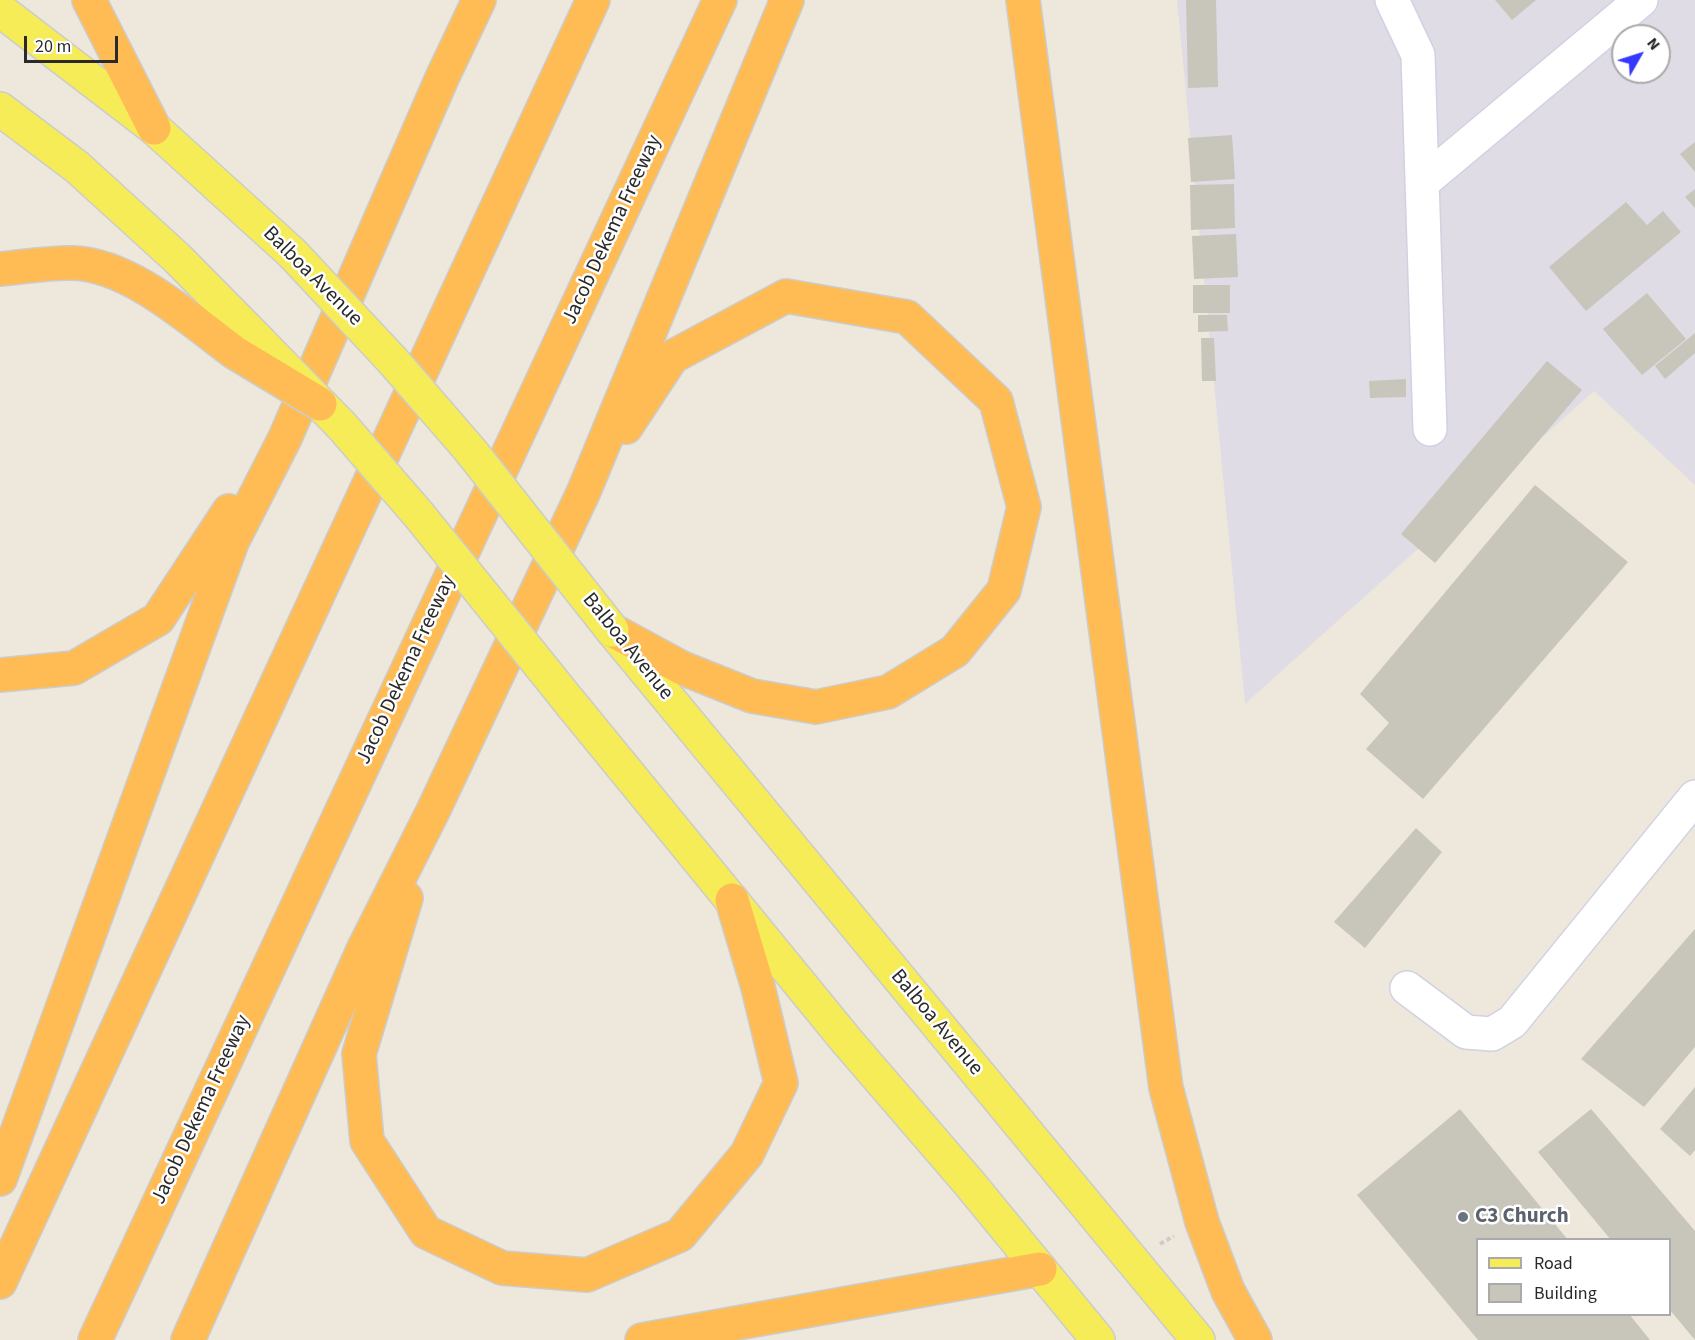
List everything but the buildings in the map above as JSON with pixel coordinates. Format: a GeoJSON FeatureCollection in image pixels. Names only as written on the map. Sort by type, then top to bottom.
{"type":"FeatureCollection","features":[{"type":"Feature","properties":{"kind":"highway"},"geometry":{"type":"LineString","coordinates":[[89,0],[154,128]]}},
{"type":"Feature","properties":{"kind":"highway"},"geometry":{"type":"LineString","coordinates":[[442,78],[457,0]]}},
{"type":"Feature","properties":{"kind":"highway"},"geometry":{"type":"LineString","coordinates":[[0,1179],[232,542],[285,438],[442,78],[479,0]]}},
{"type":"Feature","properties":{"kind":"highway"},"geometry":{"type":"LineString","coordinates":[[0,1282],[592,0]]}},
{"type":"Feature","properties":{"kind":"highway","name":"Jacob Dekema Freeway"},"geometry":{"type":"LineString","coordinates":[[95,1340],[720,0]]}},
{"type":"Feature","properties":{"kind":"highway"},"geometry":{"type":"LineString","coordinates":[[188,1340],[365,946],[433,811],[584,491],[787,0]]}},
{"type":"Feature","properties":{"kind":"highway"},"geometry":{"type":"LineString","coordinates":[[1023,0],[1166,1088],[1202,1222],[1228,1291],[1254,1340]]}},
{"type":"Feature","properties":{"kind":"highway"},"geometry":{"type":"LineString","coordinates":[[0,269],[75,263],[123,275],[188,317],[246,346],[320,404]]}},
{"type":"Feature","properties":{"kind":"highway"},"geometry":{"type":"LineString","coordinates":[[584,491],[672,357],[786,296],[906,317],[996,401],[1024,507],[1004,590],[955,651],[888,692],[816,707],[752,696],[682,668],[612,630]]}},
{"type":"Feature","properties":{"kind":"highway"},"geometry":{"type":"LineString","coordinates":[[0,675],[74,668],[158,619],[235,502],[285,438]]}},
{"type":"Feature","properties":{"kind":"highway"},"geometry":{"type":"LineString","coordinates":[[433,811],[359,1054],[367,1142],[426,1232],[502,1268],[587,1275],[680,1235],[747,1154],[781,1083],[758,987],[732,900]]}},
{"type":"Feature","properties":{"kind":"highway"},"geometry":{"type":"LineString","coordinates":[[642,1340],[1040,1269]]}},
{"type":"Feature","properties":{"kind":"main road","name":"Balboa Avenue"},"geometry":{"type":"LineString","coordinates":[[0,10],[154,128],[292,253],[393,361],[470,450],[612,630],[1198,1340]]}},
{"type":"Feature","properties":{"kind":"main road"},"geometry":{"type":"LineString","coordinates":[[0,109],[94,182],[177,258],[246,346]]}},
{"type":"Feature","properties":{"kind":"main road"},"geometry":{"type":"LineString","coordinates":[[320,404],[418,515],[732,900],[1098,1340]]}},
{"type":"Feature","properties":{"kind":"lane"},"geometry":{"type":"LineString","coordinates":[[1392,0],[1418,55],[1430,429]]}},
{"type":"Feature","properties":{"kind":"lane"},"geometry":{"type":"LineString","coordinates":[[1422,183],[1641,0]]}},
{"type":"Feature","properties":{"kind":"lane"},"geometry":{"type":"LineString","coordinates":[[1407,988],[1466,1032],[1492,1034],[1512,1022],[1695,797]]}},
{"type":"Feature","properties":{"kind":"path"},"geometry":{"type":"LineString","coordinates":[[1131,1258],[1202,1222]]}},
{"type":"Feature","properties":{"kind":"shaded area"},"geometry":{"type":"Polygon","coordinates":[[[1177,0],[1695,0],[1695,485],[1594,391],[1245,704],[1177,0]]]}},
{"type":"Feature","properties":{"kind":"place","name":"C3 Church"},"geometry":{"type":"Point","coordinates":[1463,1217]}}]}
